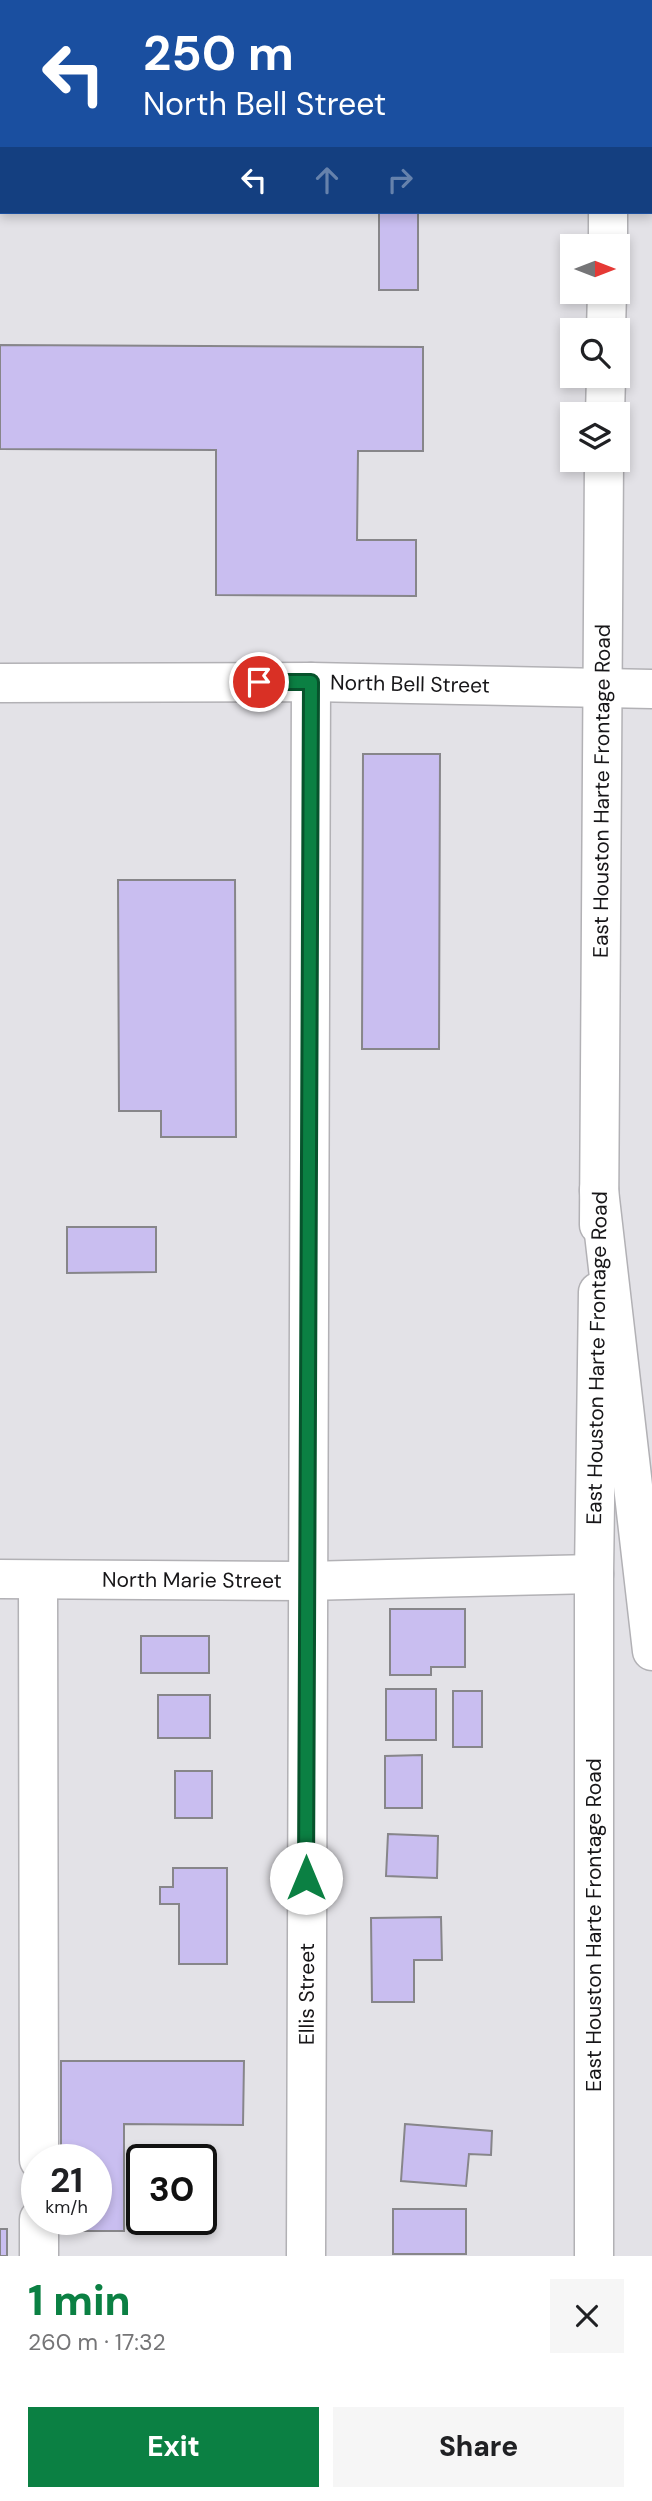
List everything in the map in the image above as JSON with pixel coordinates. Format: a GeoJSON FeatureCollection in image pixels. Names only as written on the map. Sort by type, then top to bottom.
{"type":"FeatureCollection","features":[{"type":"Feature","properties":{"kind":"main road"},"geometry":{"type":"LineString","coordinates":[[608,214],[608,234]]}},
{"type":"Feature","properties":{"kind":"main road","name":"East Houston Harte Frontage Road"},"geometry":{"type":"LineString","coordinates":[[594,2256],[594,1574],[604,472]]}},
{"type":"Feature","properties":{"kind":"main road","name":"North Bell Street"},"geometry":{"type":"LineString","coordinates":[[0,683],[311,682],[652,689]]}},
{"type":"Feature","properties":{"kind":"main road","name":"Ellis Street"},"geometry":{"type":"LineString","coordinates":[[306,2256],[306,1581],[311,682]]}},
{"type":"Feature","properties":{"kind":"main road"},"geometry":{"type":"LineString","coordinates":[[599,1190],[652,1651]]}},
{"type":"Feature","properties":{"kind":"main road","name":"North Marie Street"},"geometry":{"type":"LineString","coordinates":[[0,1579],[306,1581],[594,1574]]}},
{"type":"Feature","properties":{"kind":"main road"},"geometry":{"type":"LineString","coordinates":[[38,1580],[39,2144]]}},
{"type":"Feature","properties":{"kind":"main road"},"geometry":{"type":"LineString","coordinates":[[39,2235],[39,2256]]}},
{"type":"Feature","properties":{"kind":"building"},"geometry":{"type":"Polygon","coordinates":[[[379,214],[418,214],[418,290],[379,290],[379,214]]]}},
{"type":"Feature","properties":{"kind":"building"},"geometry":{"type":"Polygon","coordinates":[[[0,345],[423,347],[423,451],[358,451],[357,540],[416,540],[416,596],[216,595],[216,450],[0,449],[0,345]]]}},
{"type":"Feature","properties":{"kind":"building"},"geometry":{"type":"Polygon","coordinates":[[[363,754],[440,754],[439,1049],[362,1049],[363,754]]]}},
{"type":"Feature","properties":{"kind":"building"},"geometry":{"type":"Polygon","coordinates":[[[118,880],[235,880],[236,1137],[161,1137],[161,1111],[119,1111],[118,880]]]}},
{"type":"Feature","properties":{"kind":"building"},"geometry":{"type":"Polygon","coordinates":[[[67,1227],[156,1227],[156,1272],[67,1273],[67,1227]]]}},
{"type":"Feature","properties":{"kind":"building"},"geometry":{"type":"Polygon","coordinates":[[[390,1609],[465,1609],[465,1667],[431,1667],[431,1675],[390,1675],[390,1609]]]}},
{"type":"Feature","properties":{"kind":"building"},"geometry":{"type":"Polygon","coordinates":[[[141,1636],[209,1636],[209,1673],[141,1673],[141,1636]]]}},
{"type":"Feature","properties":{"kind":"building"},"geometry":{"type":"Polygon","coordinates":[[[386,1689],[436,1689],[436,1740],[386,1740],[386,1689]]]}},
{"type":"Feature","properties":{"kind":"building"},"geometry":{"type":"Polygon","coordinates":[[[453,1691],[482,1691],[482,1747],[453,1747],[453,1691]]]}},
{"type":"Feature","properties":{"kind":"building"},"geometry":{"type":"Polygon","coordinates":[[[158,1695],[210,1695],[210,1738],[158,1738],[158,1695]]]}},
{"type":"Feature","properties":{"kind":"building"},"geometry":{"type":"Polygon","coordinates":[[[422,1755],[422,1808],[385,1808],[385,1756],[422,1755]]]}},
{"type":"Feature","properties":{"kind":"building"},"geometry":{"type":"Polygon","coordinates":[[[175,1771],[212,1771],[212,1818],[175,1818],[175,1771]]]}},
{"type":"Feature","properties":{"kind":"building"},"geometry":{"type":"Polygon","coordinates":[[[388,1834],[438,1836],[437,1878],[386,1876],[388,1834]]]}},
{"type":"Feature","properties":{"kind":"building"},"geometry":{"type":"Polygon","coordinates":[[[173,1868],[227,1868],[227,1964],[179,1964],[179,1904],[160,1904],[160,1887],[173,1887],[173,1868]]]}},
{"type":"Feature","properties":{"kind":"building"},"geometry":{"type":"Polygon","coordinates":[[[441,1917],[442,1960],[414,1960],[414,2002],[372,2002],[371,1918],[441,1917]]]}},
{"type":"Feature","properties":{"kind":"building"},"geometry":{"type":"Polygon","coordinates":[[[61,2061],[244,2061],[243,2125],[124,2124],[124,2231],[112,2231],[112,2144],[61,2144],[61,2061]]]}},
{"type":"Feature","properties":{"kind":"building"},"geometry":{"type":"Polygon","coordinates":[[[405,2124],[492,2131],[491,2155],[469,2154],[466,2186],[401,2181],[405,2124]]]}},
{"type":"Feature","properties":{"kind":"building"},"geometry":{"type":"Polygon","coordinates":[[[393,2209],[466,2209],[466,2254],[393,2254],[393,2209]]]}},
{"type":"Feature","properties":{"kind":"building"},"geometry":{"type":"Polygon","coordinates":[[[0,2229],[7,2229],[7,2256],[0,2256],[0,2229]]]}},
{"type":"Feature","properties":{"kind":"route"},"geometry":{"type":"LineString","coordinates":[[259,682],[311,682],[306,1878]]}}]}
